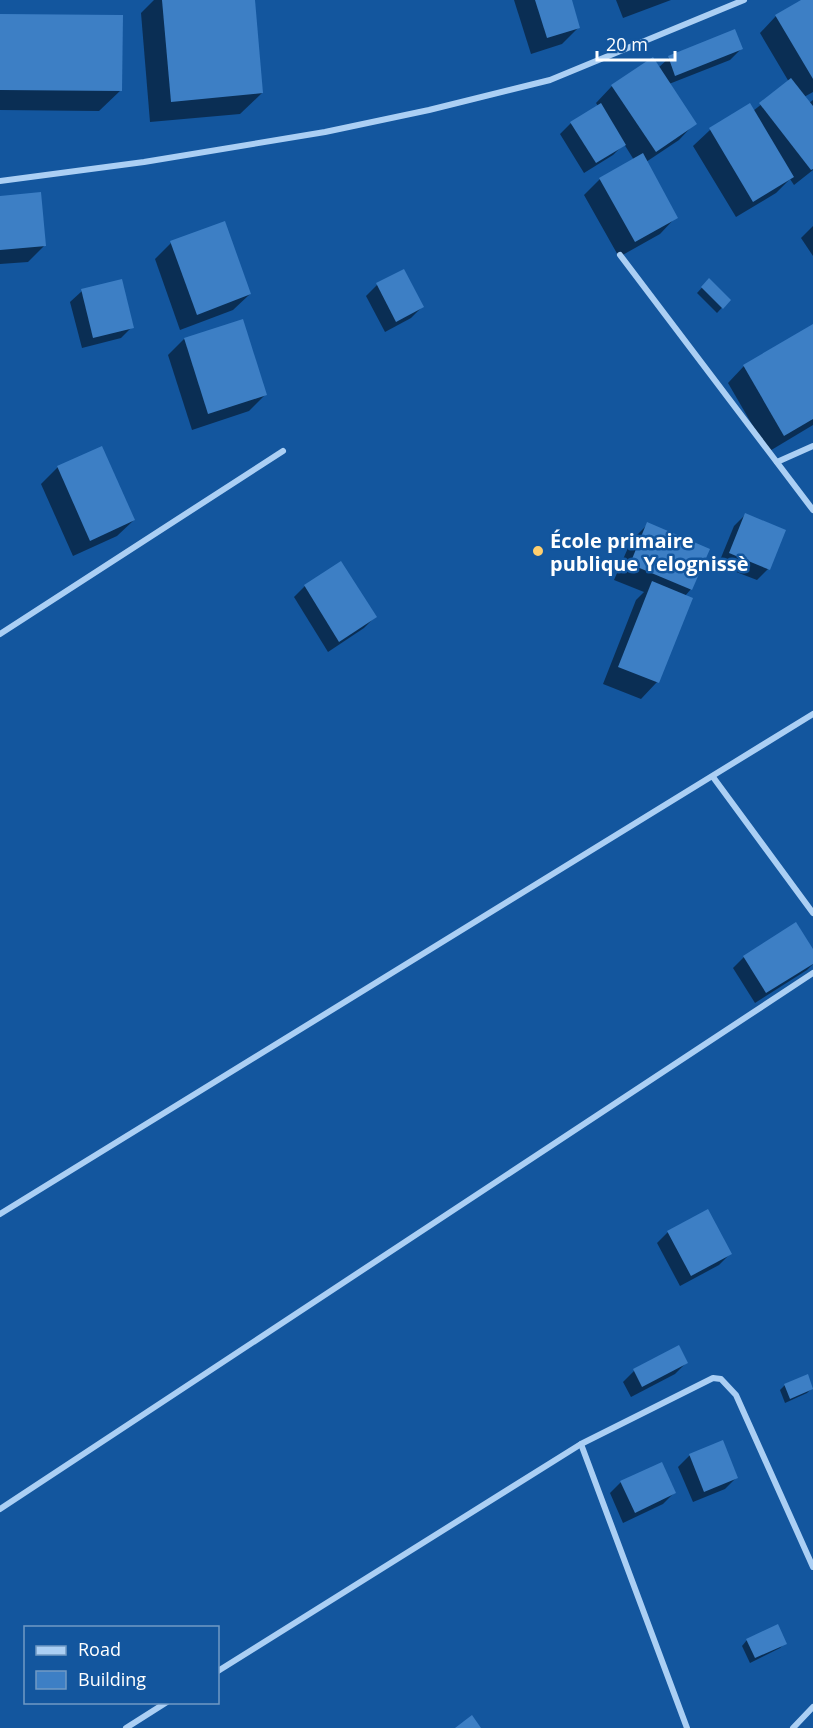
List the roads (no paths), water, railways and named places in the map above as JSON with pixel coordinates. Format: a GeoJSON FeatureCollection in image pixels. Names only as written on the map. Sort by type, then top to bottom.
{"type":"FeatureCollection","features":[{"type":"Feature","properties":{"kind":"street"},"geometry":{"type":"LineString","coordinates":[[0,181],[166,159],[326,132],[429,110],[550,80],[744,0]]}},
{"type":"Feature","properties":{"kind":"street"},"geometry":{"type":"LineString","coordinates":[[620,255],[813,510]]}},
{"type":"Feature","properties":{"kind":"street"},"geometry":{"type":"LineString","coordinates":[[777,462],[813,446]]}},
{"type":"Feature","properties":{"kind":"street"},"geometry":{"type":"LineString","coordinates":[[0,634],[283,451]]}},
{"type":"Feature","properties":{"kind":"street"},"geometry":{"type":"LineString","coordinates":[[0,1214],[813,714]]}},
{"type":"Feature","properties":{"kind":"street"},"geometry":{"type":"LineString","coordinates":[[713,777],[813,913]]}},
{"type":"Feature","properties":{"kind":"street"},"geometry":{"type":"LineString","coordinates":[[0,1509],[813,973]]}},
{"type":"Feature","properties":{"kind":"street"},"geometry":{"type":"LineString","coordinates":[[219,1670],[581,1444],[712,1378],[721,1379],[736,1395],[813,1567]]}},
{"type":"Feature","properties":{"kind":"street"},"geometry":{"type":"LineString","coordinates":[[581,1444],[687,1728]]}},
{"type":"Feature","properties":{"kind":"street"},"geometry":{"type":"LineString","coordinates":[[126,1728],[164,1704]]}},
{"type":"Feature","properties":{"kind":"street"},"geometry":{"type":"LineString","coordinates":[[793,1728],[813,1707]]}},
{"type":"Feature","properties":{"kind":"place","name":"École primaire publique Yelognissè"},"geometry":{"type":"Point","coordinates":[538,551]}}]}
